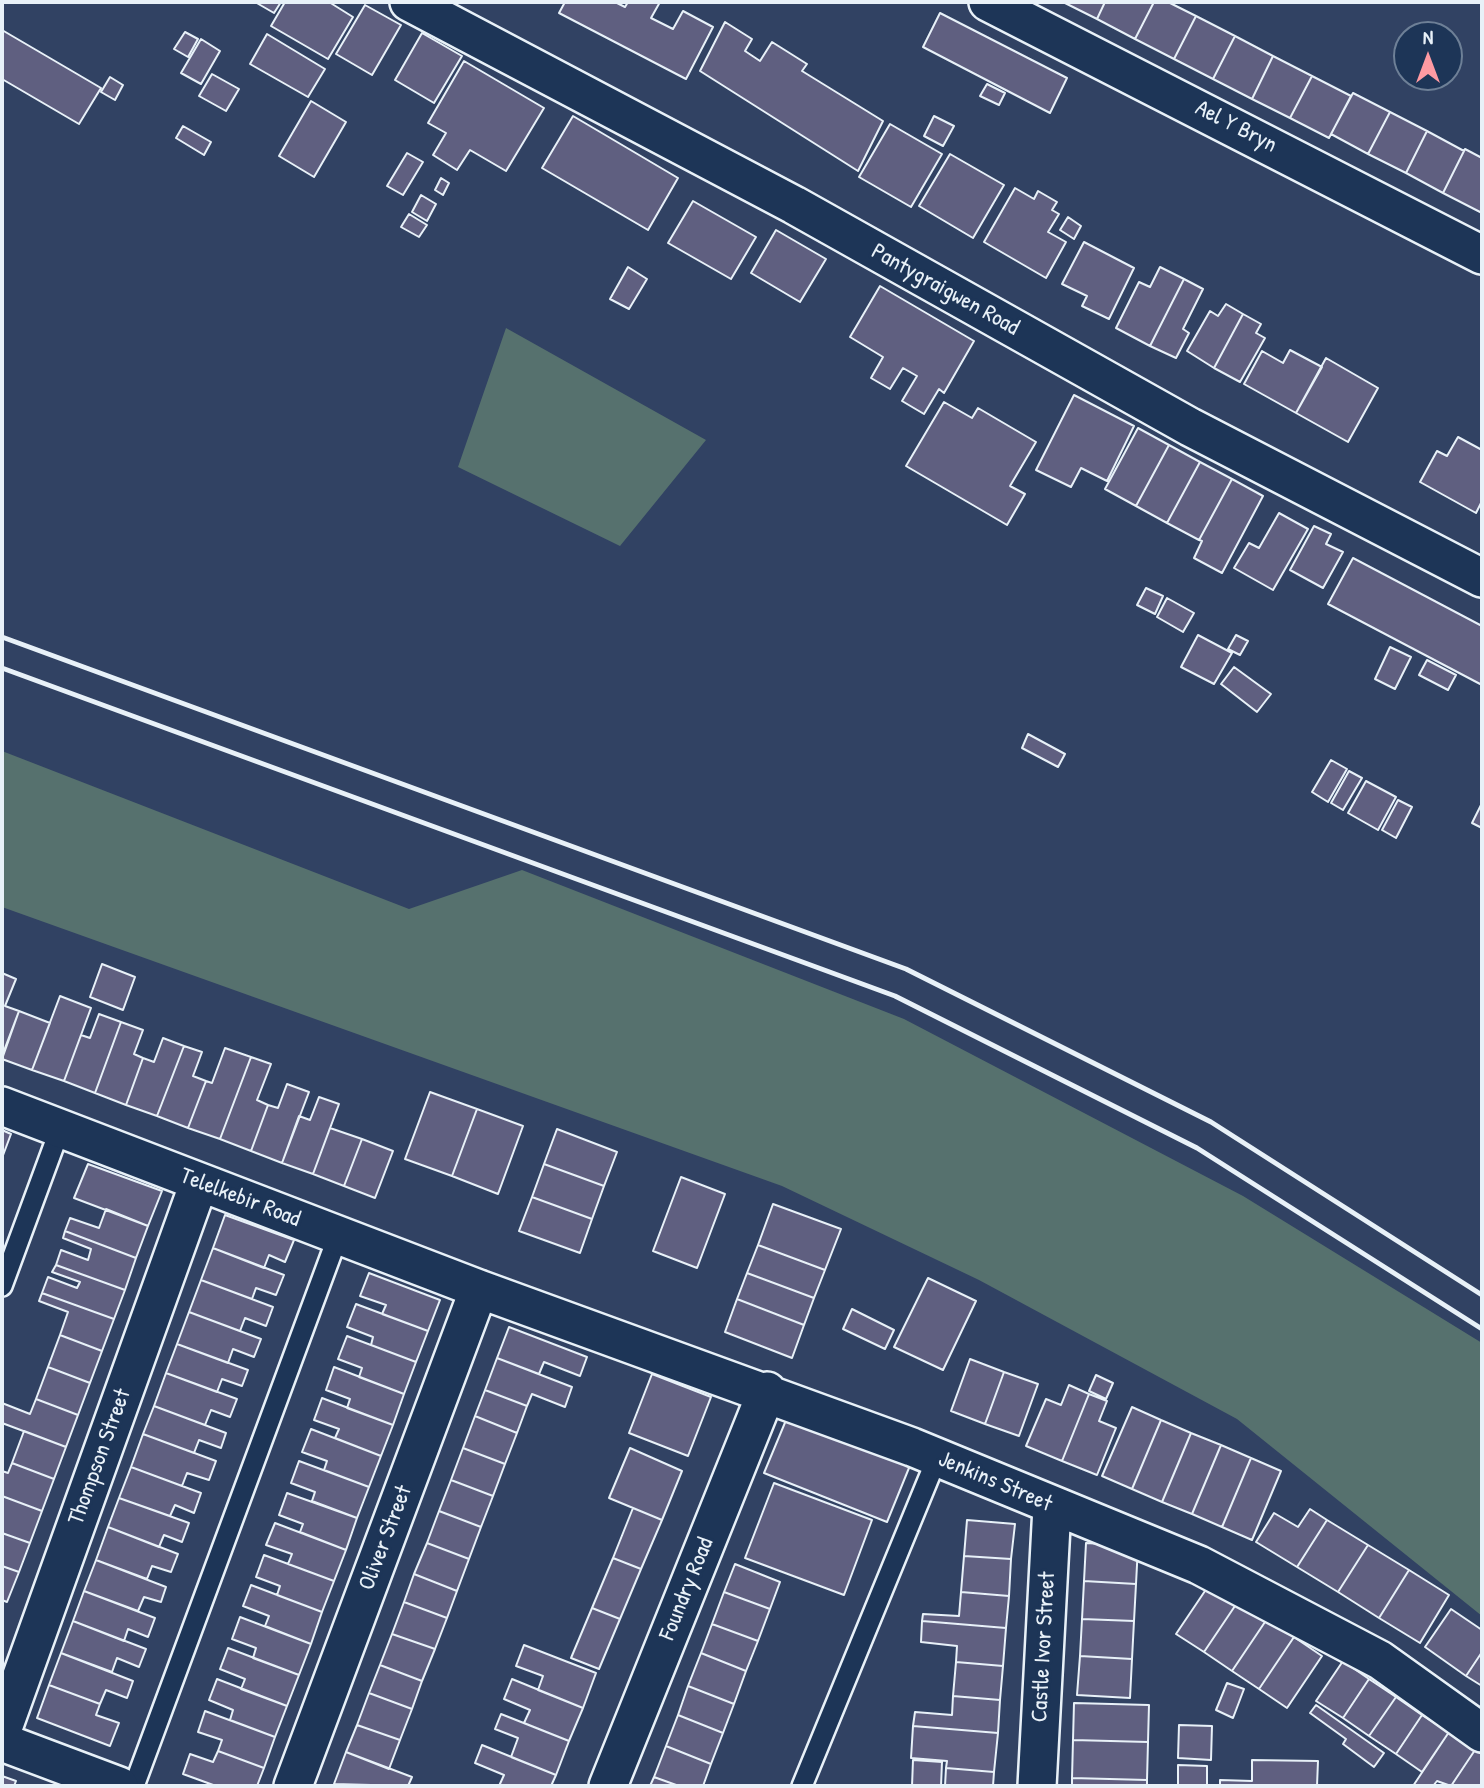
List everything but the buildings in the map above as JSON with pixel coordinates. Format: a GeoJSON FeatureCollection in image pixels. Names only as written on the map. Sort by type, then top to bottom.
{"type":"FeatureCollection","features":[{"type":"Feature","properties":{"kind":"street","name":"Pantygraigwen Road"},"geometry":{"type":"LineString","coordinates":[[409,2],[794,205],[1190,428],[1482,578]]}},
{"type":"Feature","properties":{"kind":"street","name":"Ael Y Bryn"},"geometry":{"type":"LineString","coordinates":[[988,2],[1482,255]]}},
{"type":"Feature","properties":{"kind":"street","name":"Telelkebir Road"},"geometry":{"type":"LineString","coordinates":[[2,1107],[480,1289]]}},
{"type":"Feature","properties":{"kind":"street","name":"Thompson Street"},"geometry":{"type":"LineString","coordinates":[[2,1731],[199,1183]]}},
{"type":"Feature","properties":{"kind":"street","name":"Jenkins Street"},"geometry":{"type":"LineString","coordinates":[[480,1289],[767,1391],[1199,1565],[1380,1660],[1482,1733]]}},
{"type":"Feature","properties":{"kind":"street","name":"Oliver Street"},"geometry":{"type":"LineString","coordinates":[[293,1786],[480,1289]]}},
{"type":"Feature","properties":{"kind":"street","name":"Foundry Road"},"geometry":{"type":"LineString","coordinates":[[608,1786],[767,1391]]}},
{"type":"Feature","properties":{"kind":"street","name":"Castle Ivor Street"},"geometry":{"type":"LineString","coordinates":[[1037,1786],[1052,1507]]}},
{"type":"Feature","properties":{"kind":"street"},"geometry":{"type":"LineString","coordinates":[[2,1742],[119,1786]]}},
{"type":"Feature","properties":{"kind":"lane"},"geometry":{"type":"LineString","coordinates":[[2,1286],[60,1129]]}},
{"type":"Feature","properties":{"kind":"lane"},"geometry":{"type":"LineString","coordinates":[[134,1786],[338,1236]]}},
{"type":"Feature","properties":{"kind":"lane"},"geometry":{"type":"LineString","coordinates":[[802,1786],[937,1458]]}},
{"type":"Feature","properties":{"kind":"green space"},"geometry":{"type":"Polygon","coordinates":[[[506,328],[706,440],[620,546],[458,467],[506,328]]]}},
{"type":"Feature","properties":{"kind":"green space"},"geometry":{"type":"Polygon","coordinates":[[[2,751],[409,909],[522,870],[904,1019],[1243,1196],[1482,1343],[1482,1616],[1237,1419],[979,1280],[782,1186],[2,907],[2,751]]]}},
{"type":"Feature","properties":{"kind":"railway"},"geometry":{"type":"LineString","coordinates":[[2,637],[906,969],[1211,1122],[1482,1295]]}},
{"type":"Feature","properties":{"kind":"railway"},"geometry":{"type":"LineString","coordinates":[[2,668],[895,996],[1197,1148],[1482,1329]]}}]}
